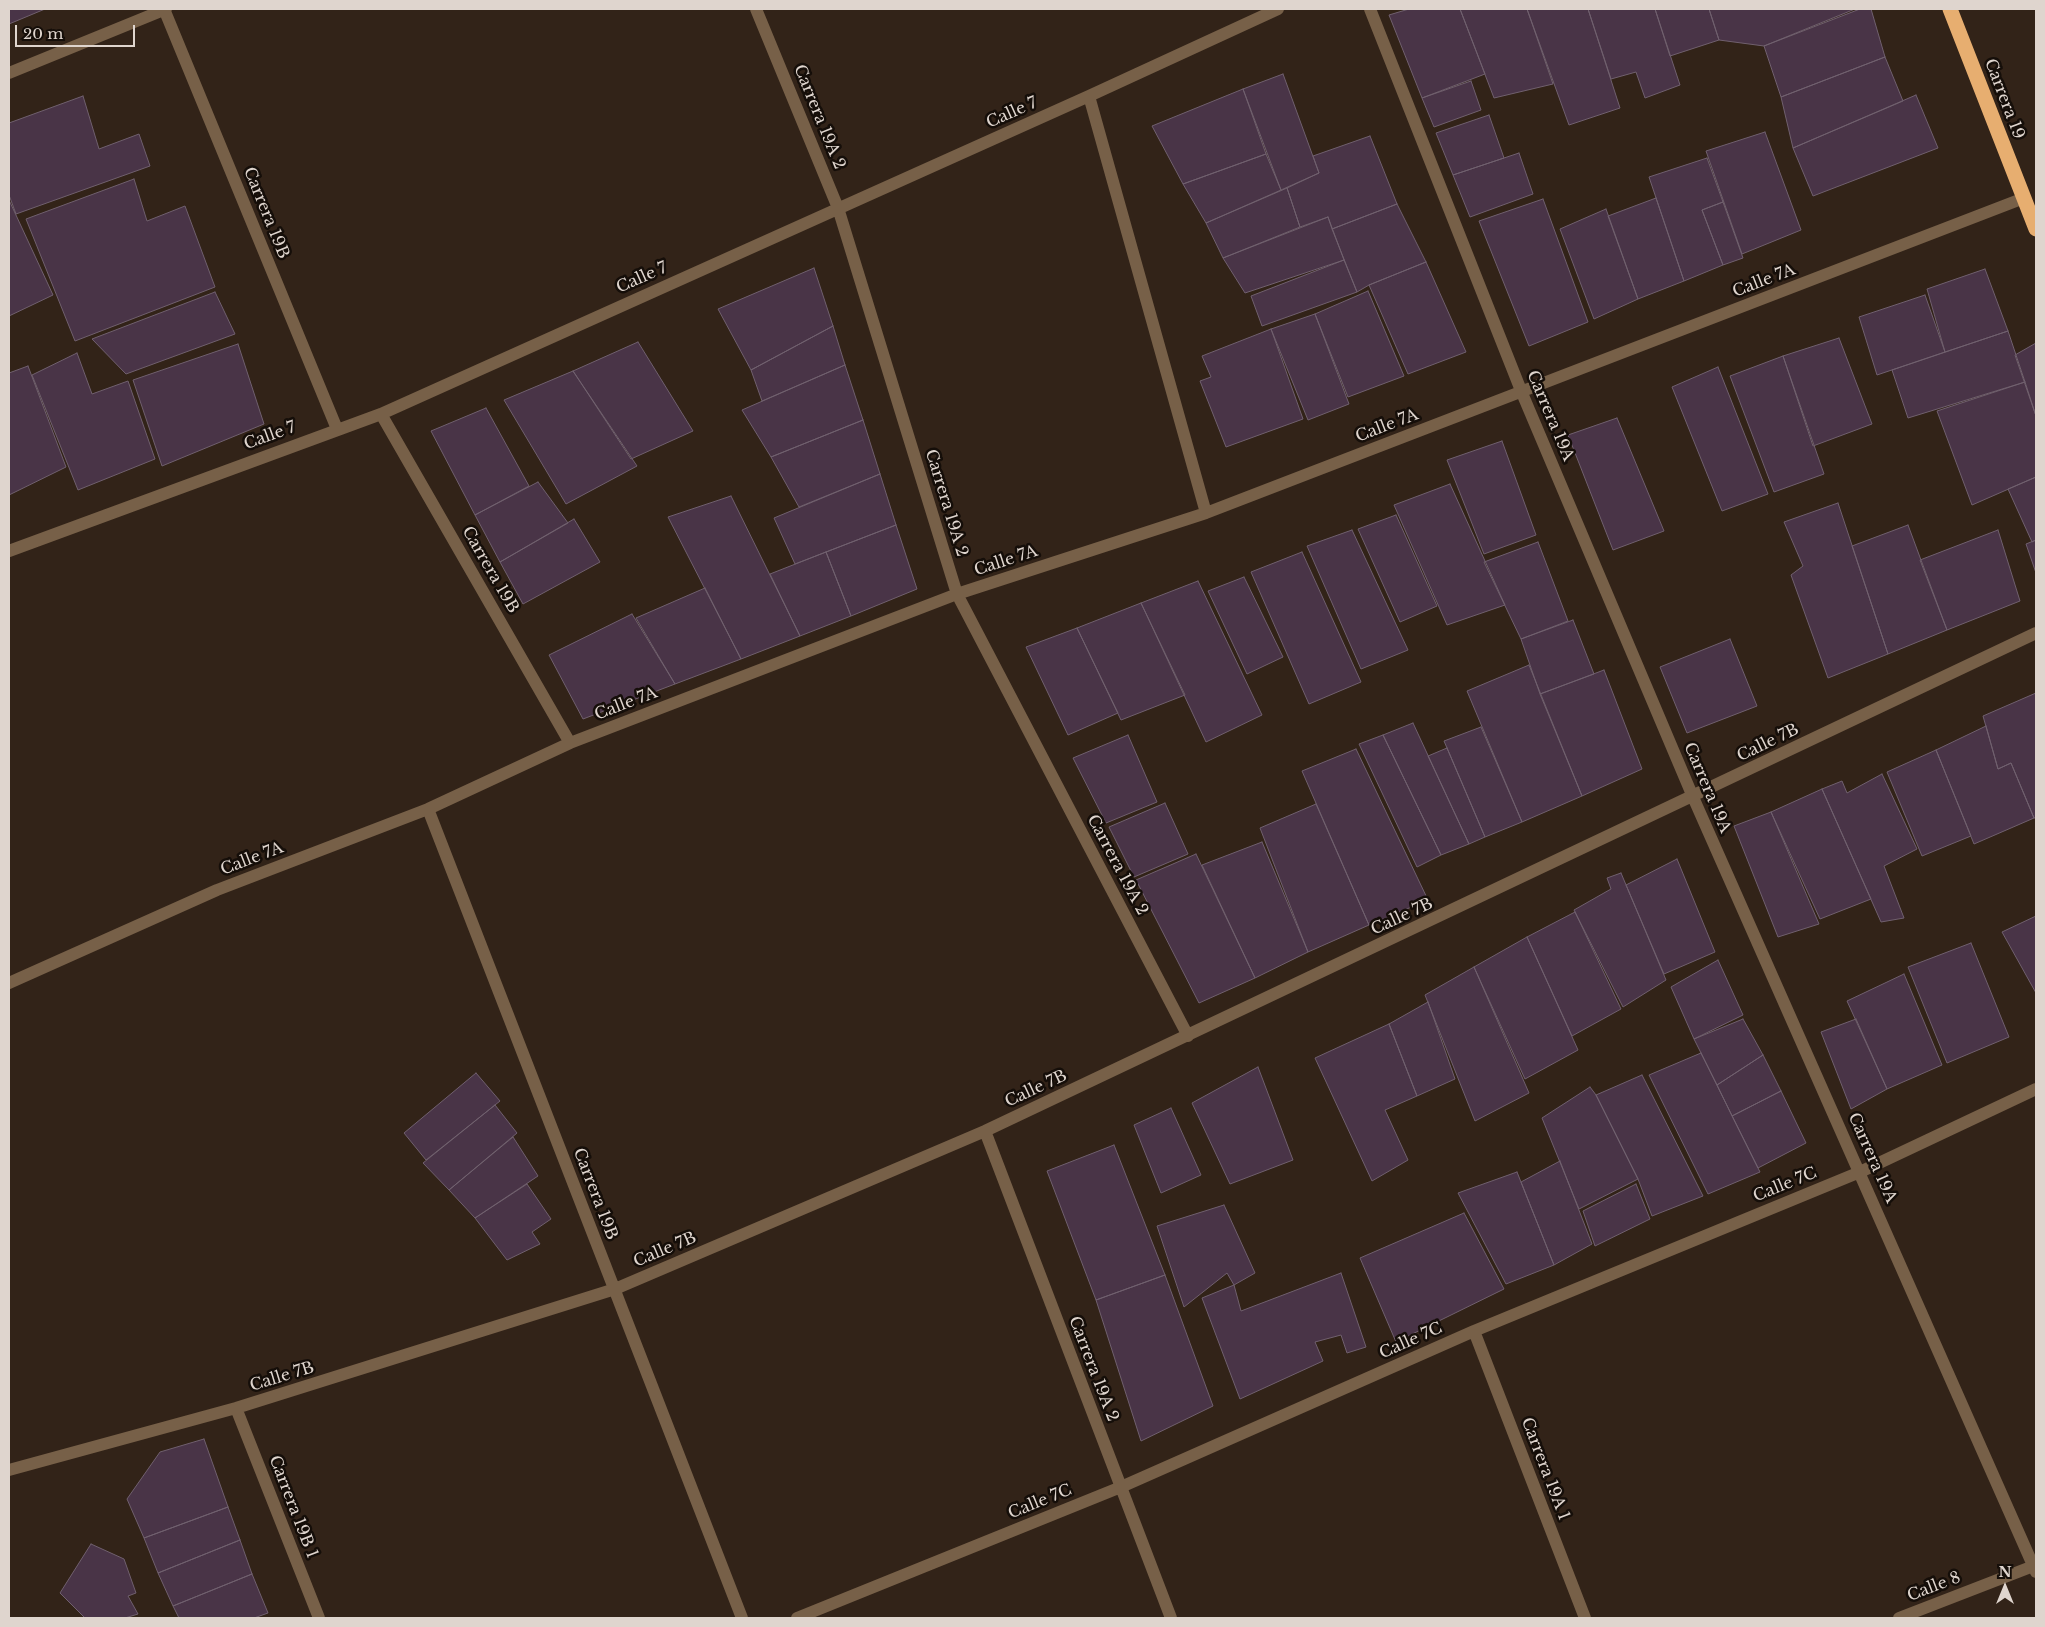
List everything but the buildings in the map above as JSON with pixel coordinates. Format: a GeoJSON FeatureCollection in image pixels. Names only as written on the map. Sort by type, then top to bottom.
{"type":"FeatureCollection","features":[{"type":"Feature","properties":{"kind":"highway","name":"Carrera 19"},"geometry":{"type":"LineString","coordinates":[[1950,9],[2036,229]]}},
{"type":"Feature","properties":{"kind":"street"},"geometry":{"type":"LineString","coordinates":[[9,73],[165,9]]}},
{"type":"Feature","properties":{"kind":"street","name":"Carrera 19B"},"geometry":{"type":"LineString","coordinates":[[165,9],[337,429]]}},
{"type":"Feature","properties":{"kind":"street","name":"Carrera 19A 2"},"geometry":{"type":"LineString","coordinates":[[756,9],[838,208],[957,594],[1188,1036]]}},
{"type":"Feature","properties":{"kind":"street","name":"Calle 7"},"geometry":{"type":"LineString","coordinates":[[9,551],[381,414],[1089,96],[1278,9]]}},
{"type":"Feature","properties":{"kind":"street","name":"Carrera 19A"},"geometry":{"type":"LineString","coordinates":[[1370,9],[1522,392],[1693,797],[2036,1568]]}},
{"type":"Feature","properties":{"kind":"street"},"geometry":{"type":"LineString","coordinates":[[1089,96],[1206,513]]}},
{"type":"Feature","properties":{"kind":"street","name":"Calle 7A"},"geometry":{"type":"LineString","coordinates":[[9,983],[217,890],[428,809],[570,742],[957,594],[1206,513],[2024,198]]}},
{"type":"Feature","properties":{"kind":"street","name":"Carrera 19B"},"geometry":{"type":"LineString","coordinates":[[381,414],[570,742]]}},
{"type":"Feature","properties":{"kind":"street","name":"Calle 7B"},"geometry":{"type":"LineString","coordinates":[[9,1470],[236,1408],[615,1289],[985,1131],[2036,633]]}},
{"type":"Feature","properties":{"kind":"street","name":"Carrera 19B"},"geometry":{"type":"LineString","coordinates":[[428,809],[742,1618]]}},
{"type":"Feature","properties":{"kind":"street","name":"Calle 7C"},"geometry":{"type":"LineString","coordinates":[[797,1618],[1121,1487],[1474,1331],[1860,1172],[2036,1089]]}},
{"type":"Feature","properties":{"kind":"street","name":"Carrera 19A 2"},"geometry":{"type":"LineString","coordinates":[[985,1131],[1171,1618]]}},
{"type":"Feature","properties":{"kind":"street","name":"Carrera 19A 1"},"geometry":{"type":"LineString","coordinates":[[1474,1331],[1585,1618]]}},
{"type":"Feature","properties":{"kind":"street","name":"Carrera 19B 1"},"geometry":{"type":"LineString","coordinates":[[236,1408],[319,1618]]}},
{"type":"Feature","properties":{"kind":"street","name":"Calle 8"},"geometry":{"type":"LineString","coordinates":[[1899,1618],[2036,1568]]}}]}
